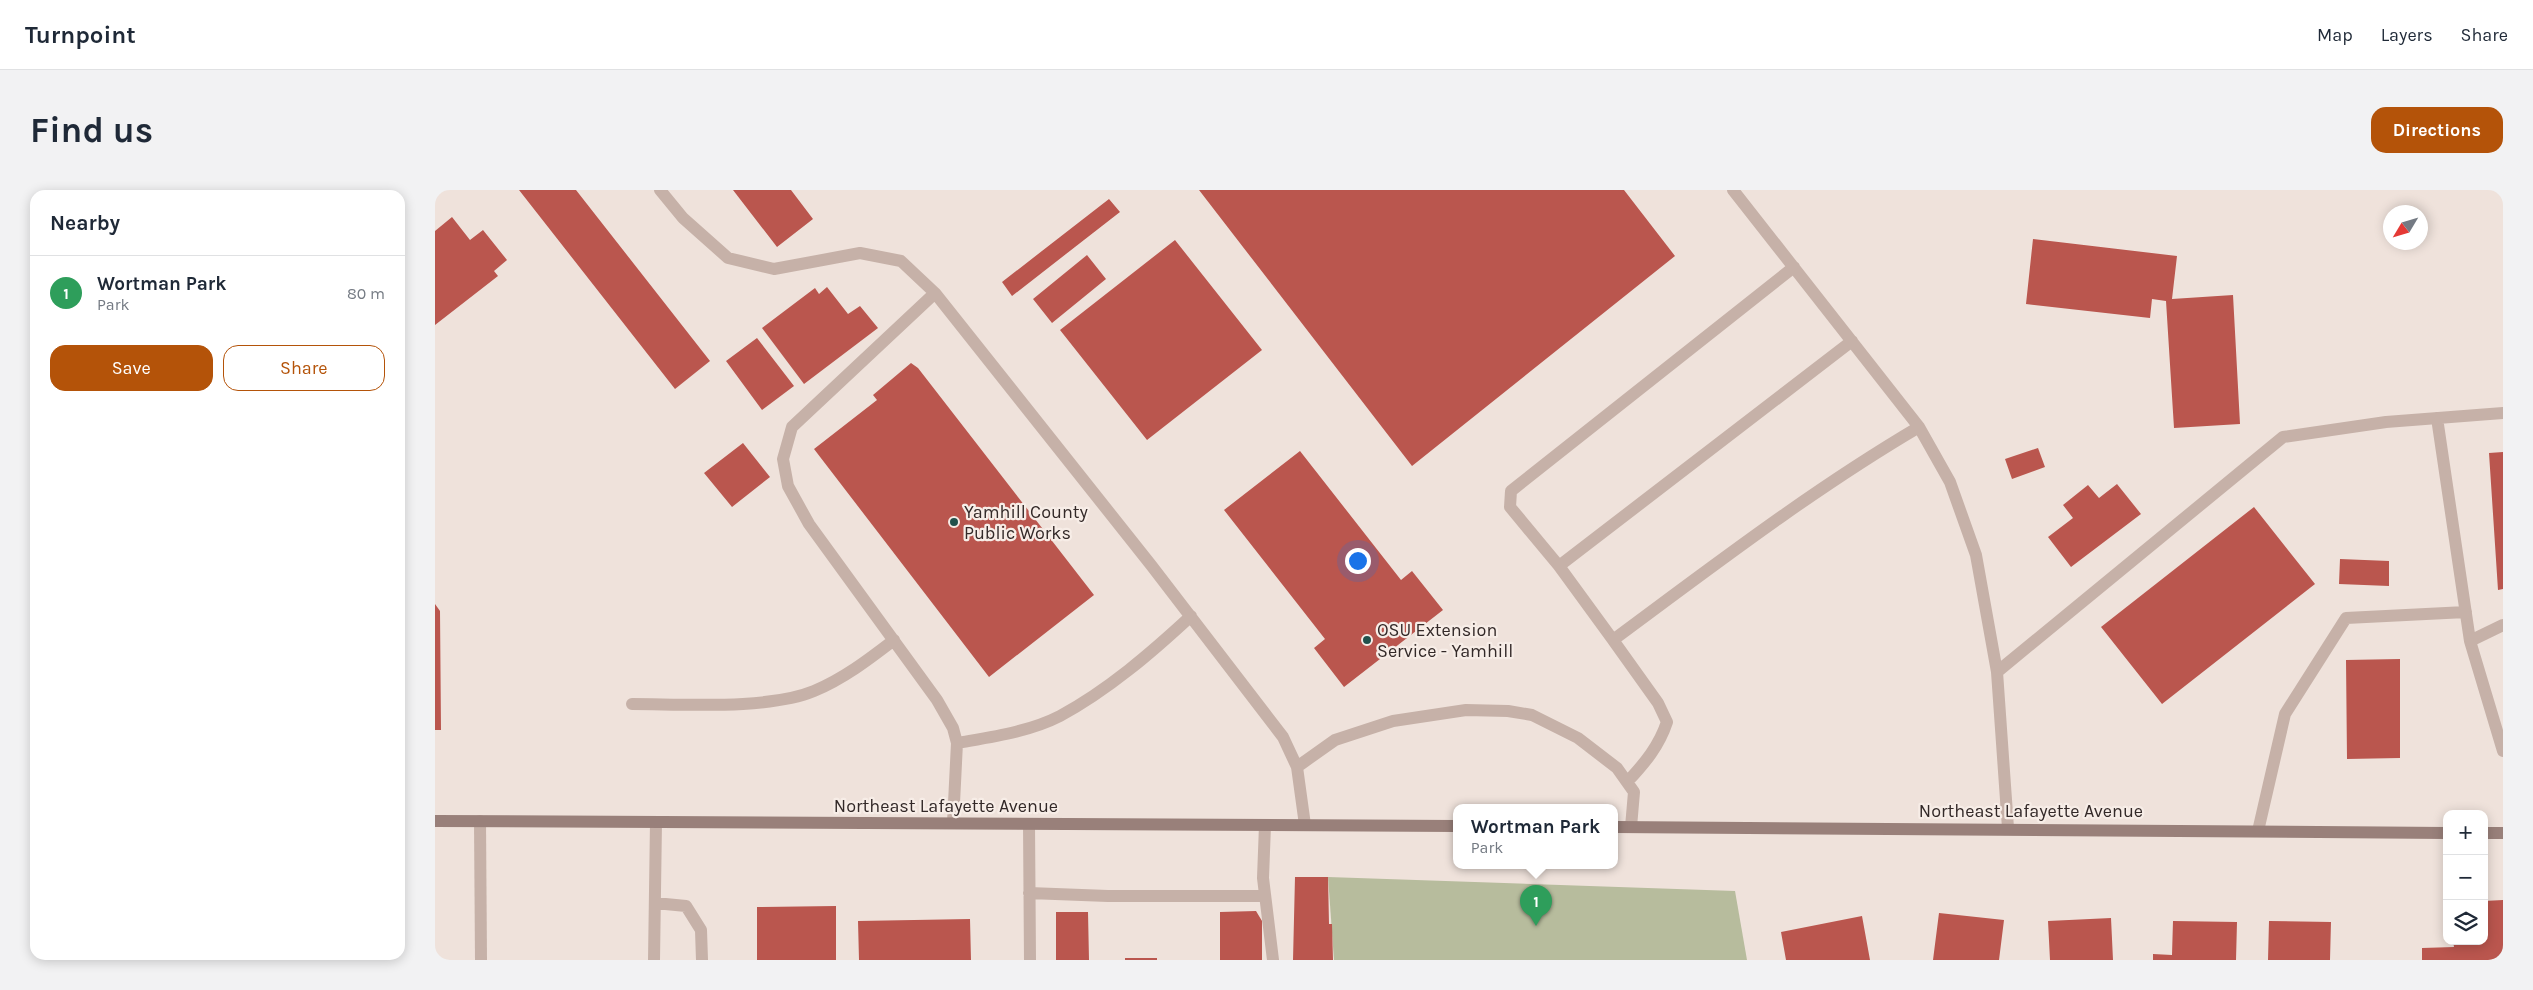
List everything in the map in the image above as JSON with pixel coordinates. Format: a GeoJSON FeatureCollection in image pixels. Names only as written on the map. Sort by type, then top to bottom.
{"type":"FeatureCollection","features":[{"type":"Feature","properties":{"kind":"main road","name":"Northeast Lafayette Avenue"},"geometry":{"type":"LineString","coordinates":[[435,821],[1453,826]]}},
{"type":"Feature","properties":{"kind":"main road","name":"Northeast Lafayette Avenue"},"geometry":{"type":"LineString","coordinates":[[1618,826],[2443,833]]}},
{"type":"Feature","properties":{"kind":"main road"},"geometry":{"type":"LineString","coordinates":[[2488,833],[2503,833]]}},
{"type":"Feature","properties":{"kind":"street"},"geometry":{"type":"LineString","coordinates":[[660,190],[683,218],[728,258],[774,269],[860,253],[901,261],[935,293],[1191,616],[1283,737],[1297,767],[1305,825]]}},
{"type":"Feature","properties":{"kind":"street"},"geometry":{"type":"LineString","coordinates":[[1733,190],[1919,427],[1950,482],[1976,554],[1997,672],[2008,828]]}},
{"type":"Feature","properties":{"kind":"street"},"geometry":{"type":"LineString","coordinates":[[1628,781],[1653,752],[1667,722],[1658,703],[1613,640],[1559,566],[1510,506],[1511,490],[1794,267]]}},
{"type":"Feature","properties":{"kind":"street"},"geometry":{"type":"LineString","coordinates":[[935,293],[792,427],[783,459],[788,486],[809,524],[937,700],[953,728],[957,743],[953,823]]}},
{"type":"Feature","properties":{"kind":"street"},"geometry":{"type":"LineString","coordinates":[[1559,566],[1852,341]]}},
{"type":"Feature","properties":{"kind":"street"},"geometry":{"type":"LineString","coordinates":[[1997,672],[2283,437],[2386,422],[2503,413]]}},
{"type":"Feature","properties":{"kind":"street"},"geometry":{"type":"LineString","coordinates":[[2437,418],[2470,641],[2503,751]]}},
{"type":"Feature","properties":{"kind":"street"},"geometry":{"type":"LineString","coordinates":[[1613,640],[1801,501],[1862,460],[1919,427]]}},
{"type":"Feature","properties":{"kind":"street"},"geometry":{"type":"LineString","coordinates":[[2258,831],[2285,714],[2346,618],[2466,612]]}},
{"type":"Feature","properties":{"kind":"street"},"geometry":{"type":"LineString","coordinates":[[957,743],[1004,735],[1059,716],[1109,685],[1191,616]]}},
{"type":"Feature","properties":{"kind":"street"},"geometry":{"type":"LineString","coordinates":[[2470,641],[2503,625]]}},
{"type":"Feature","properties":{"kind":"street"},"geometry":{"type":"LineString","coordinates":[[632,704],[766,702],[812,692],[851,672],[894,640]]}},
{"type":"Feature","properties":{"kind":"street"},"geometry":{"type":"LineString","coordinates":[[1297,767],[1335,740],[1393,721],[1466,710],[1508,711],[1532,715],[1578,738],[1602,755],[1628,781],[1634,792],[1631,827]]}},
{"type":"Feature","properties":{"kind":"street"},"geometry":{"type":"LineString","coordinates":[[480,822],[481,960]]}},
{"type":"Feature","properties":{"kind":"street"},"geometry":{"type":"LineString","coordinates":[[654,960],[656,822]]}},
{"type":"Feature","properties":{"kind":"street"},"geometry":{"type":"LineString","coordinates":[[1029,824],[1030,960]]}},
{"type":"Feature","properties":{"kind":"street"},"geometry":{"type":"LineString","coordinates":[[1265,825],[1263,878],[1273,960]]}},
{"type":"Feature","properties":{"kind":"street"},"geometry":{"type":"LineString","coordinates":[[1029,893],[1108,896],[1265,896]]}},
{"type":"Feature","properties":{"kind":"street"},"geometry":{"type":"LineString","coordinates":[[655,903],[686,906],[701,930],[702,960]]}},
{"type":"Feature","properties":{"kind":"green space"},"geometry":{"type":"Polygon","coordinates":[[[1328,877],[1735,891],[1747,960],[1334,960],[1328,877]]]}},
{"type":"Feature","properties":{"kind":"building"},"geometry":{"type":"Polygon","coordinates":[[[519,190],[576,190],[710,361],[675,389],[519,190]]]}},
{"type":"Feature","properties":{"kind":"building"},"geometry":{"type":"Polygon","coordinates":[[[733,190],[791,190],[813,219],[777,247],[733,190]]]}},
{"type":"Feature","properties":{"kind":"building"},"geometry":{"type":"Polygon","coordinates":[[[1199,190],[1624,190],[1675,256],[1412,466],[1199,190]]]}},
{"type":"Feature","properties":{"kind":"building"},"geometry":{"type":"Polygon","coordinates":[[[1109,199],[1120,212],[1012,296],[1002,282],[1109,199]]]}},
{"type":"Feature","properties":{"kind":"building"},"geometry":{"type":"Polygon","coordinates":[[[452,217],[470,240],[483,230],[507,260],[494,271],[498,276],[435,325],[435,231],[452,217]]]}},
{"type":"Feature","properties":{"kind":"building"},"geometry":{"type":"Polygon","coordinates":[[[2033,239],[2177,256],[2172,299],[2233,295],[2240,424],[2174,428],[2166,301],[2152,299],[2150,318],[2026,304],[2033,239]]]}},
{"type":"Feature","properties":{"kind":"building"},"geometry":{"type":"Polygon","coordinates":[[[1175,240],[1262,350],[1147,440],[1060,330],[1175,240]]]}},
{"type":"Feature","properties":{"kind":"building"},"geometry":{"type":"Polygon","coordinates":[[[1087,255],[1106,279],[1052,323],[1033,299],[1087,255]]]}},
{"type":"Feature","properties":{"kind":"building"},"geometry":{"type":"Polygon","coordinates":[[[827,287],[848,314],[860,306],[878,328],[804,384],[762,328],[815,288],[819,294],[827,287]]]}},
{"type":"Feature","properties":{"kind":"building"},"geometry":{"type":"Polygon","coordinates":[[[757,338],[794,386],[762,410],[726,361],[757,338]]]}},
{"type":"Feature","properties":{"kind":"building","name":"Yamhill County Public Works"},"geometry":{"type":"Polygon","coordinates":[[[911,363],[918,368],[1094,595],[989,677],[814,449],[877,400],[873,395],[911,363]]]}},
{"type":"Feature","properties":{"kind":"building"},"geometry":{"type":"Polygon","coordinates":[[[743,443],[770,477],[732,507],[704,473],[743,443]]]}},
{"type":"Feature","properties":{"kind":"building"},"geometry":{"type":"Polygon","coordinates":[[[2038,448],[2045,467],[2012,479],[2005,459],[2038,448]]]}},
{"type":"Feature","properties":{"kind":"building"},"geometry":{"type":"Polygon","coordinates":[[[1300,451],[1401,580],[1412,571],[1443,610],[1344,687],[1314,648],[1325,639],[1224,510],[1300,451]]]}},
{"type":"Feature","properties":{"kind":"building"},"geometry":{"type":"Polygon","coordinates":[[[2503,452],[2503,589],[2498,590],[2489,453],[2503,452]]]}},
{"type":"Feature","properties":{"kind":"building"},"geometry":{"type":"Polygon","coordinates":[[[2117,484],[2141,514],[2071,567],[2048,537],[2073,518],[2063,505],[2088,485],[2099,498],[2117,484]]]}},
{"type":"Feature","properties":{"kind":"building"},"geometry":{"type":"Polygon","coordinates":[[[2254,507],[2315,584],[2162,704],[2101,627],[2254,507]]]}},
{"type":"Feature","properties":{"kind":"building"},"geometry":{"type":"Polygon","coordinates":[[[2340,559],[2389,561],[2389,586],[2339,584],[2340,559]]]}},
{"type":"Feature","properties":{"kind":"building"},"geometry":{"type":"Polygon","coordinates":[[[435,604],[440,611],[441,730],[435,730],[435,604]]]}},
{"type":"Feature","properties":{"kind":"building"},"geometry":{"type":"Polygon","coordinates":[[[2400,659],[2400,758],[2347,759],[2346,660],[2400,659]]]}},
{"type":"Feature","properties":{"kind":"building"},"geometry":{"type":"Polygon","coordinates":[[[1295,877],[1328,877],[1329,924],[1332,924],[1333,960],[1293,960],[1295,877]]]}},
{"type":"Feature","properties":{"kind":"building"},"geometry":{"type":"Polygon","coordinates":[[[2503,900],[2503,960],[2422,960],[2422,948],[2454,947],[2454,945],[2488,945],[2488,901],[2503,900]]]}},
{"type":"Feature","properties":{"kind":"building"},"geometry":{"type":"Polygon","coordinates":[[[836,906],[836,960],[757,960],[757,907],[836,906]]]}},
{"type":"Feature","properties":{"kind":"building"},"geometry":{"type":"Polygon","coordinates":[[[1256,911],[1262,921],[1262,960],[1220,960],[1220,912],[1256,911]]]}},
{"type":"Feature","properties":{"kind":"building"},"geometry":{"type":"Polygon","coordinates":[[[1056,912],[1088,912],[1089,960],[1056,960],[1056,912]]]}},
{"type":"Feature","properties":{"kind":"building"},"geometry":{"type":"Polygon","coordinates":[[[1939,913],[2004,920],[1999,960],[1933,960],[1939,913]]]}},
{"type":"Feature","properties":{"kind":"building"},"geometry":{"type":"Polygon","coordinates":[[[1862,916],[1870,960],[1786,960],[1781,932],[1862,916]]]}},
{"type":"Feature","properties":{"kind":"building"},"geometry":{"type":"Polygon","coordinates":[[[2111,918],[2113,960],[2050,960],[2048,921],[2111,918]]]}},
{"type":"Feature","properties":{"kind":"building"},"geometry":{"type":"Polygon","coordinates":[[[970,919],[971,960],[859,960],[858,921],[970,919]]]}},
{"type":"Feature","properties":{"kind":"building"},"geometry":{"type":"Polygon","coordinates":[[[2173,921],[2237,922],[2236,960],[2153,960],[2153,954],[2172,955],[2173,921]]]}},
{"type":"Feature","properties":{"kind":"building"},"geometry":{"type":"Polygon","coordinates":[[[2269,921],[2331,922],[2330,960],[2268,960],[2269,921]]]}},
{"type":"Feature","properties":{"kind":"building"},"geometry":{"type":"Polygon","coordinates":[[[1125,958],[1157,958],[1157,960],[1125,960],[1125,958]]]}},
{"type":"Feature","properties":{"kind":"place","name":"Yamhill County Public Works"},"geometry":{"type":"Point","coordinates":[954,522]}},
{"type":"Feature","properties":{"kind":"place","name":"OSU Extension Service - Yamhill"},"geometry":{"type":"Point","coordinates":[1367,640]}},
{"type":"Feature","properties":{"kind":"place","name":"Wortman Park"},"geometry":{"type":"Point","coordinates":[1536,926]}}]}
